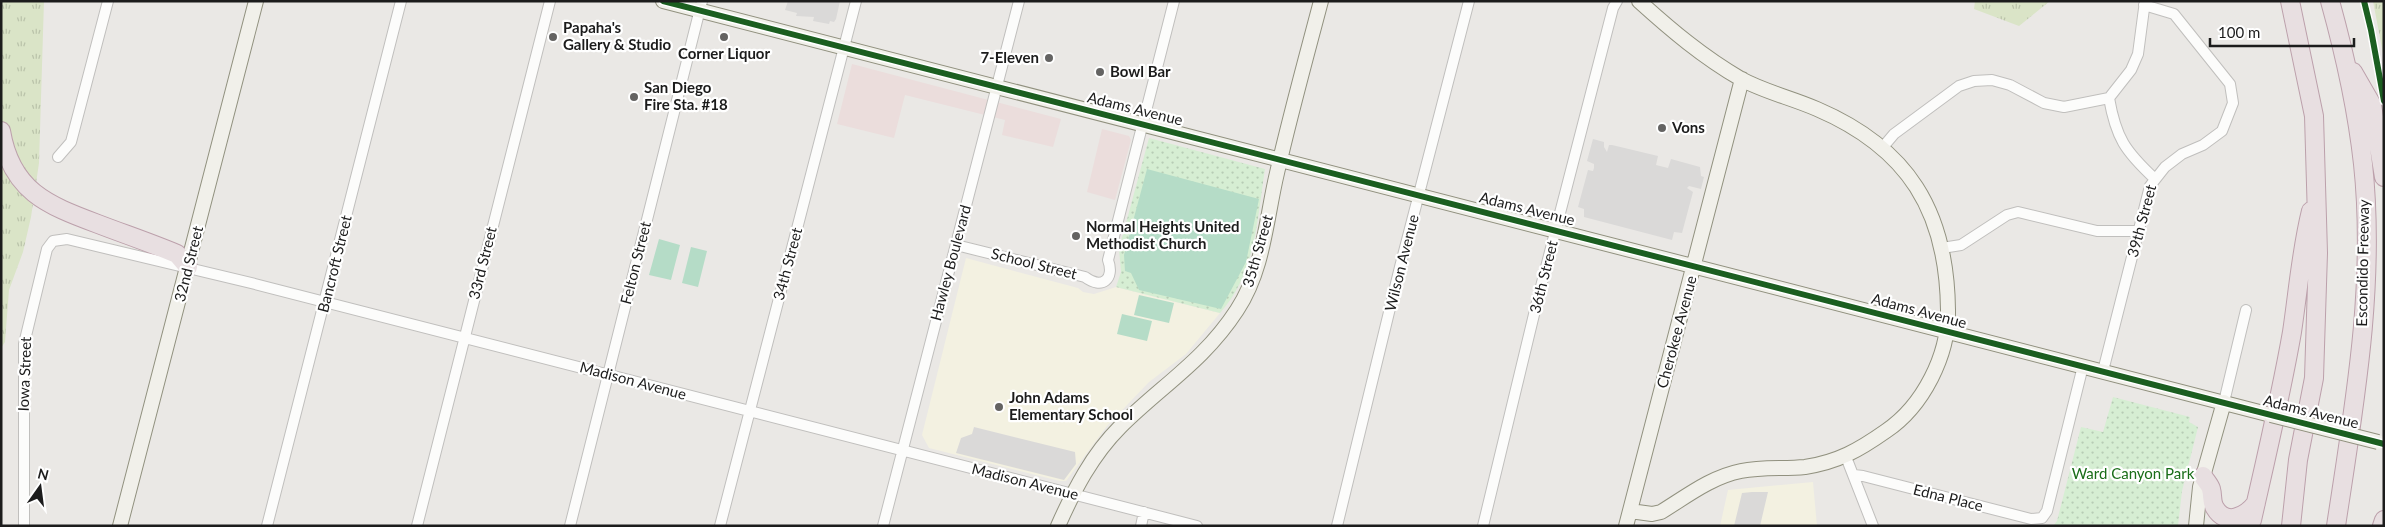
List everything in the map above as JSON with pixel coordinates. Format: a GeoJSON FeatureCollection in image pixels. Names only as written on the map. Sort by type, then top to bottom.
{"type":"FeatureCollection","features":[{"type":"Feature","properties":{"kind":"highway"},"geometry":{"type":"LineString","coordinates":[[2290,1],[2314,116],[2318,253],[2314,378],[2298,460],[2291,526]]}},
{"type":"Feature","properties":{"kind":"highway","name":"Escondido Freeway"},"geometry":{"type":"LineString","coordinates":[[2330,1],[2355,105],[2363,166],[2366,229],[2360,357],[2336,526]]}},
{"type":"Feature","properties":{"kind":"highway"},"geometry":{"type":"LineString","coordinates":[[2345,58],[2372,105],[2384,177]]}},
{"type":"Feature","properties":{"kind":"highway"},"geometry":{"type":"LineString","coordinates":[[1,131],[4,146],[15,172],[31,192],[54,208],[177,254],[188,267]]}},
{"type":"Feature","properties":{"kind":"highway"},"geometry":{"type":"LineString","coordinates":[[2248,526],[2252,520],[2256,503],[2292,333],[2303,242],[2316,194]]}},
{"type":"Feature","properties":{"kind":"highway"},"geometry":{"type":"LineString","coordinates":[[2203,476],[2211,488],[2214,508],[2220,515],[2228,519],[2237,518],[2248,514],[2256,503]]}},
{"type":"Feature","properties":{"kind":"highway"},"geometry":{"type":"LineString","coordinates":[[2382,526],[2384,520]]}},
{"type":"Feature","properties":{"kind":"main road","name":"32nd Street"},"geometry":{"type":"LineString","coordinates":[[120,526],[256,1]]}},
{"type":"Feature","properties":{"kind":"main road","name":"Adams Avenue"},"geometry":{"type":"LineString","coordinates":[[663,1],[701,6],[844,47],[2381,443]]}},
{"type":"Feature","properties":{"kind":"main road","name":"35th Street"},"geometry":{"type":"LineString","coordinates":[[1058,526],[1072,494],[1097,455],[1120,427],[1206,352],[1238,310],[1252,283],[1267,233],[1280,159],[1321,1]]}},
{"type":"Feature","properties":{"kind":"main road"},"geometry":{"type":"LineString","coordinates":[[1630,511],[1652,514],[1661,512],[1705,484],[1739,472],[1803,467],[1846,457],[1888,430],[1913,407],[1934,370],[1947,331],[1948,296],[1942,248],[1927,204],[1911,178],[1883,147],[1849,125],[1816,108],[1780,96],[1742,79],[1682,40],[1639,1]]}},
{"type":"Feature","properties":{"kind":"main road","name":"Cherokee Avenue"},"geometry":{"type":"LineString","coordinates":[[1626,526],[1742,79]]}},
{"type":"Feature","properties":{"kind":"main road"},"geometry":{"type":"LineString","coordinates":[[2196,526],[2203,476],[2224,402]]}},
{"type":"Feature","properties":{"kind":"street"},"geometry":{"type":"LineString","coordinates":[[58,157],[72,142],[108,1]]}},
{"type":"Feature","properties":{"kind":"street","name":"Bancroft Street"},"geometry":{"type":"LineString","coordinates":[[267,526],[401,1]]}},
{"type":"Feature","properties":{"kind":"street","name":"33rd Street"},"geometry":{"type":"LineString","coordinates":[[417,526],[550,1]]}},
{"type":"Feature","properties":{"kind":"street","name":"34th Street"},"geometry":{"type":"LineString","coordinates":[[720,526],[856,1]]}},
{"type":"Feature","properties":{"kind":"street","name":"Hawley Boulevard"},"geometry":{"type":"LineString","coordinates":[[883,526],[1019,1]]}},
{"type":"Feature","properties":{"kind":"street"},"geometry":{"type":"LineString","coordinates":[[1144,124],[1174,1]]}},
{"type":"Feature","properties":{"kind":"street","name":"Wilson Avenue"},"geometry":{"type":"LineString","coordinates":[[1337,526],[1469,1]]}},
{"type":"Feature","properties":{"kind":"street","name":"36th Street"},"geometry":{"type":"LineString","coordinates":[[1483,526],[1556,230],[1617,1]]}},
{"type":"Feature","properties":{"kind":"street"},"geometry":{"type":"LineString","coordinates":[[1883,147],[1894,134],[1959,86],[1974,81],[1992,80],[2010,85],[2044,103],[2064,106],[2109,98],[2131,70],[2138,54],[2145,3],[2174,14],[2230,84],[2232,102],[2222,131],[2203,145],[2182,154],[2165,167],[2155,179]]}},
{"type":"Feature","properties":{"kind":"street","name":"Felton Street"},"geometry":{"type":"LineString","coordinates":[[570,526],[701,6]]}},
{"type":"Feature","properties":{"kind":"street","name":"39th Street"},"geometry":{"type":"LineString","coordinates":[[2103,371],[2150,186],[2155,179],[2136,161],[2120,139],[2114,126],[2109,98]]}},
{"type":"Feature","properties":{"kind":"street","name":"School Street"},"geometry":{"type":"LineString","coordinates":[[956,245],[1085,277],[1092,282],[1100,283],[1109,277],[1108,260],[1144,124]]}},
{"type":"Feature","properties":{"kind":"street"},"geometry":{"type":"LineString","coordinates":[[1942,248],[1961,245],[2007,215],[2018,212],[2097,231],[2139,231]]}},
{"type":"Feature","properties":{"kind":"street","name":"Madison Avenue"},"geometry":{"type":"LineString","coordinates":[[68,240],[188,267],[1197,526]]}},
{"type":"Feature","properties":{"kind":"street","name":"Iowa Street"},"geometry":{"type":"LineString","coordinates":[[24,526],[24,344],[47,249],[53,242],[68,240]]}},
{"type":"Feature","properties":{"kind":"street"},"geometry":{"type":"LineString","coordinates":[[2224,402],[2246,310]]}},
{"type":"Feature","properties":{"kind":"street","name":"Edna Place"},"geometry":{"type":"LineString","coordinates":[[1854,476],[1863,476],[2031,519],[2042,518],[2047,511],[2082,366]]}},
{"type":"Feature","properties":{"kind":"street"},"geometry":{"type":"LineString","coordinates":[[1846,457],[1872,526]]}},
{"type":"Feature","properties":{"kind":"street"},"geometry":{"type":"LineString","coordinates":[[1141,526],[1144,512]]}},
{"type":"Feature","properties":{"kind":"shaded area"},"geometry":{"type":"Polygon","coordinates":[[[788,1],[840,1],[836,19],[834,22],[830,21],[829,24],[813,21],[814,17],[796,16],[797,13],[785,10],[788,1]]]}},
{"type":"Feature","properties":{"kind":"shaded area"},"geometry":{"type":"Polygon","coordinates":[[[852,64],[1061,119],[1053,147],[1002,135],[1005,120],[905,95],[894,138],[837,124],[852,64]]]}},
{"type":"Feature","properties":{"kind":"shaded area"},"geometry":{"type":"Polygon","coordinates":[[[1102,129],[1129,136],[1131,140],[1115,200],[1087,192],[1102,129]]]}},
{"type":"Feature","properties":{"kind":"shaded area"},"geometry":{"type":"Polygon","coordinates":[[[1593,139],[1604,142],[1607,152],[1609,145],[1612,145],[1658,156],[1656,165],[1668,168],[1671,159],[1700,167],[1701,176],[1704,177],[1701,189],[1689,186],[1687,188],[1693,192],[1682,233],[1674,232],[1672,240],[1584,217],[1584,209],[1578,207],[1588,170],[1593,171],[1594,168],[1594,164],[1587,161],[1593,139]]]}},
{"type":"Feature","properties":{"kind":"shaded area"},"geometry":{"type":"Polygon","coordinates":[[[966,258],[1078,288],[1083,292],[1094,294],[1116,287],[1220,313],[1186,354],[1149,382],[1107,426],[1066,481],[1060,481],[929,448],[922,435],[966,258]]]}},
{"type":"Feature","properties":{"kind":"shaded area"},"geometry":{"type":"Polygon","coordinates":[[[974,427],[1075,452],[1076,464],[1064,480],[956,453],[961,438],[972,434],[974,427]]]}},
{"type":"Feature","properties":{"kind":"shaded area"},"geometry":{"type":"Polygon","coordinates":[[[1813,482],[1817,526],[1720,526],[1728,490],[1813,482]]]}},
{"type":"Feature","properties":{"kind":"shaded area"},"geometry":{"type":"Polygon","coordinates":[[[1768,492],[1760,526],[1734,526],[1742,493],[1768,492]]]}},
{"type":"Feature","properties":{"kind":"green space"},"geometry":{"type":"Polygon","coordinates":[[[1,1],[44,1],[39,163],[31,217],[23,252],[9,290],[5,342],[1,348],[1,1]]]}},
{"type":"Feature","properties":{"kind":"green space"},"geometry":{"type":"Polygon","coordinates":[[[1975,1],[2050,1],[2019,26],[1974,9],[1975,1]]]}},
{"type":"Feature","properties":{"kind":"green space"},"geometry":{"type":"Polygon","coordinates":[[[2373,1],[2384,1],[2384,59],[2373,1]]]}},
{"type":"Feature","properties":{"kind":"green space"},"geometry":{"type":"Polygon","coordinates":[[[1149,138],[1265,169],[1257,226],[1248,263],[1241,281],[1220,313],[1116,287],[1121,272],[1119,249],[1149,138]]]}},
{"type":"Feature","properties":{"kind":"green space"},"geometry":{"type":"Polygon","coordinates":[[[1147,169],[1259,199],[1246,262],[1221,309],[1139,290],[1131,273],[1125,271],[1124,255],[1147,169]]]}},
{"type":"Feature","properties":{"kind":"green space"},"geometry":{"type":"Polygon","coordinates":[[[659,239],[680,245],[671,280],[649,275],[659,239]]]}},
{"type":"Feature","properties":{"kind":"green space"},"geometry":{"type":"Polygon","coordinates":[[[691,247],[707,251],[698,287],[682,283],[691,247]]]}},
{"type":"Feature","properties":{"kind":"green space"},"geometry":{"type":"Polygon","coordinates":[[[1139,295],[1174,303],[1169,323],[1134,315],[1139,295]]]}},
{"type":"Feature","properties":{"kind":"green space"},"geometry":{"type":"Polygon","coordinates":[[[1122,314],[1152,321],[1147,341],[1117,334],[1122,314]]]}},
{"type":"Feature","properties":{"kind":"green space","name":"Ward Canyon Park"},"geometry":{"type":"Polygon","coordinates":[[[2113,397],[2190,417],[2189,422],[2198,427],[2182,491],[2178,526],[2053,526],[2057,521],[2081,427],[2103,432],[2113,397]]]}},
{"type":"Feature","properties":{"kind":"cycle path"},"geometry":{"type":"LineString","coordinates":[[663,1],[2384,444]]}},
{"type":"Feature","properties":{"kind":"cycle path"},"geometry":{"type":"LineString","coordinates":[[2364,1],[2384,101]]}},
{"type":"Feature","properties":{"kind":"place","name":"Papaha's Gallery & Studio"},"geometry":{"type":"Point","coordinates":[553,37]}},
{"type":"Feature","properties":{"kind":"place","name":"Corner Liquor"},"geometry":{"type":"Point","coordinates":[724,37]}},
{"type":"Feature","properties":{"kind":"place","name":"7-Eleven"},"geometry":{"type":"Point","coordinates":[1049,58]}},
{"type":"Feature","properties":{"kind":"place","name":"Bowl Bar"},"geometry":{"type":"Point","coordinates":[1100,72]}},
{"type":"Feature","properties":{"kind":"place","name":"San Diego Fire Sta. #18"},"geometry":{"type":"Point","coordinates":[634,97]}},
{"type":"Feature","properties":{"kind":"place","name":"Vons"},"geometry":{"type":"Point","coordinates":[1662,128]}},
{"type":"Feature","properties":{"kind":"place","name":"Normal Heights United Methodist Church"},"geometry":{"type":"Point","coordinates":[1076,236]}},
{"type":"Feature","properties":{"kind":"place","name":"John Adams Elementary School"},"geometry":{"type":"Point","coordinates":[999,407]}}]}
